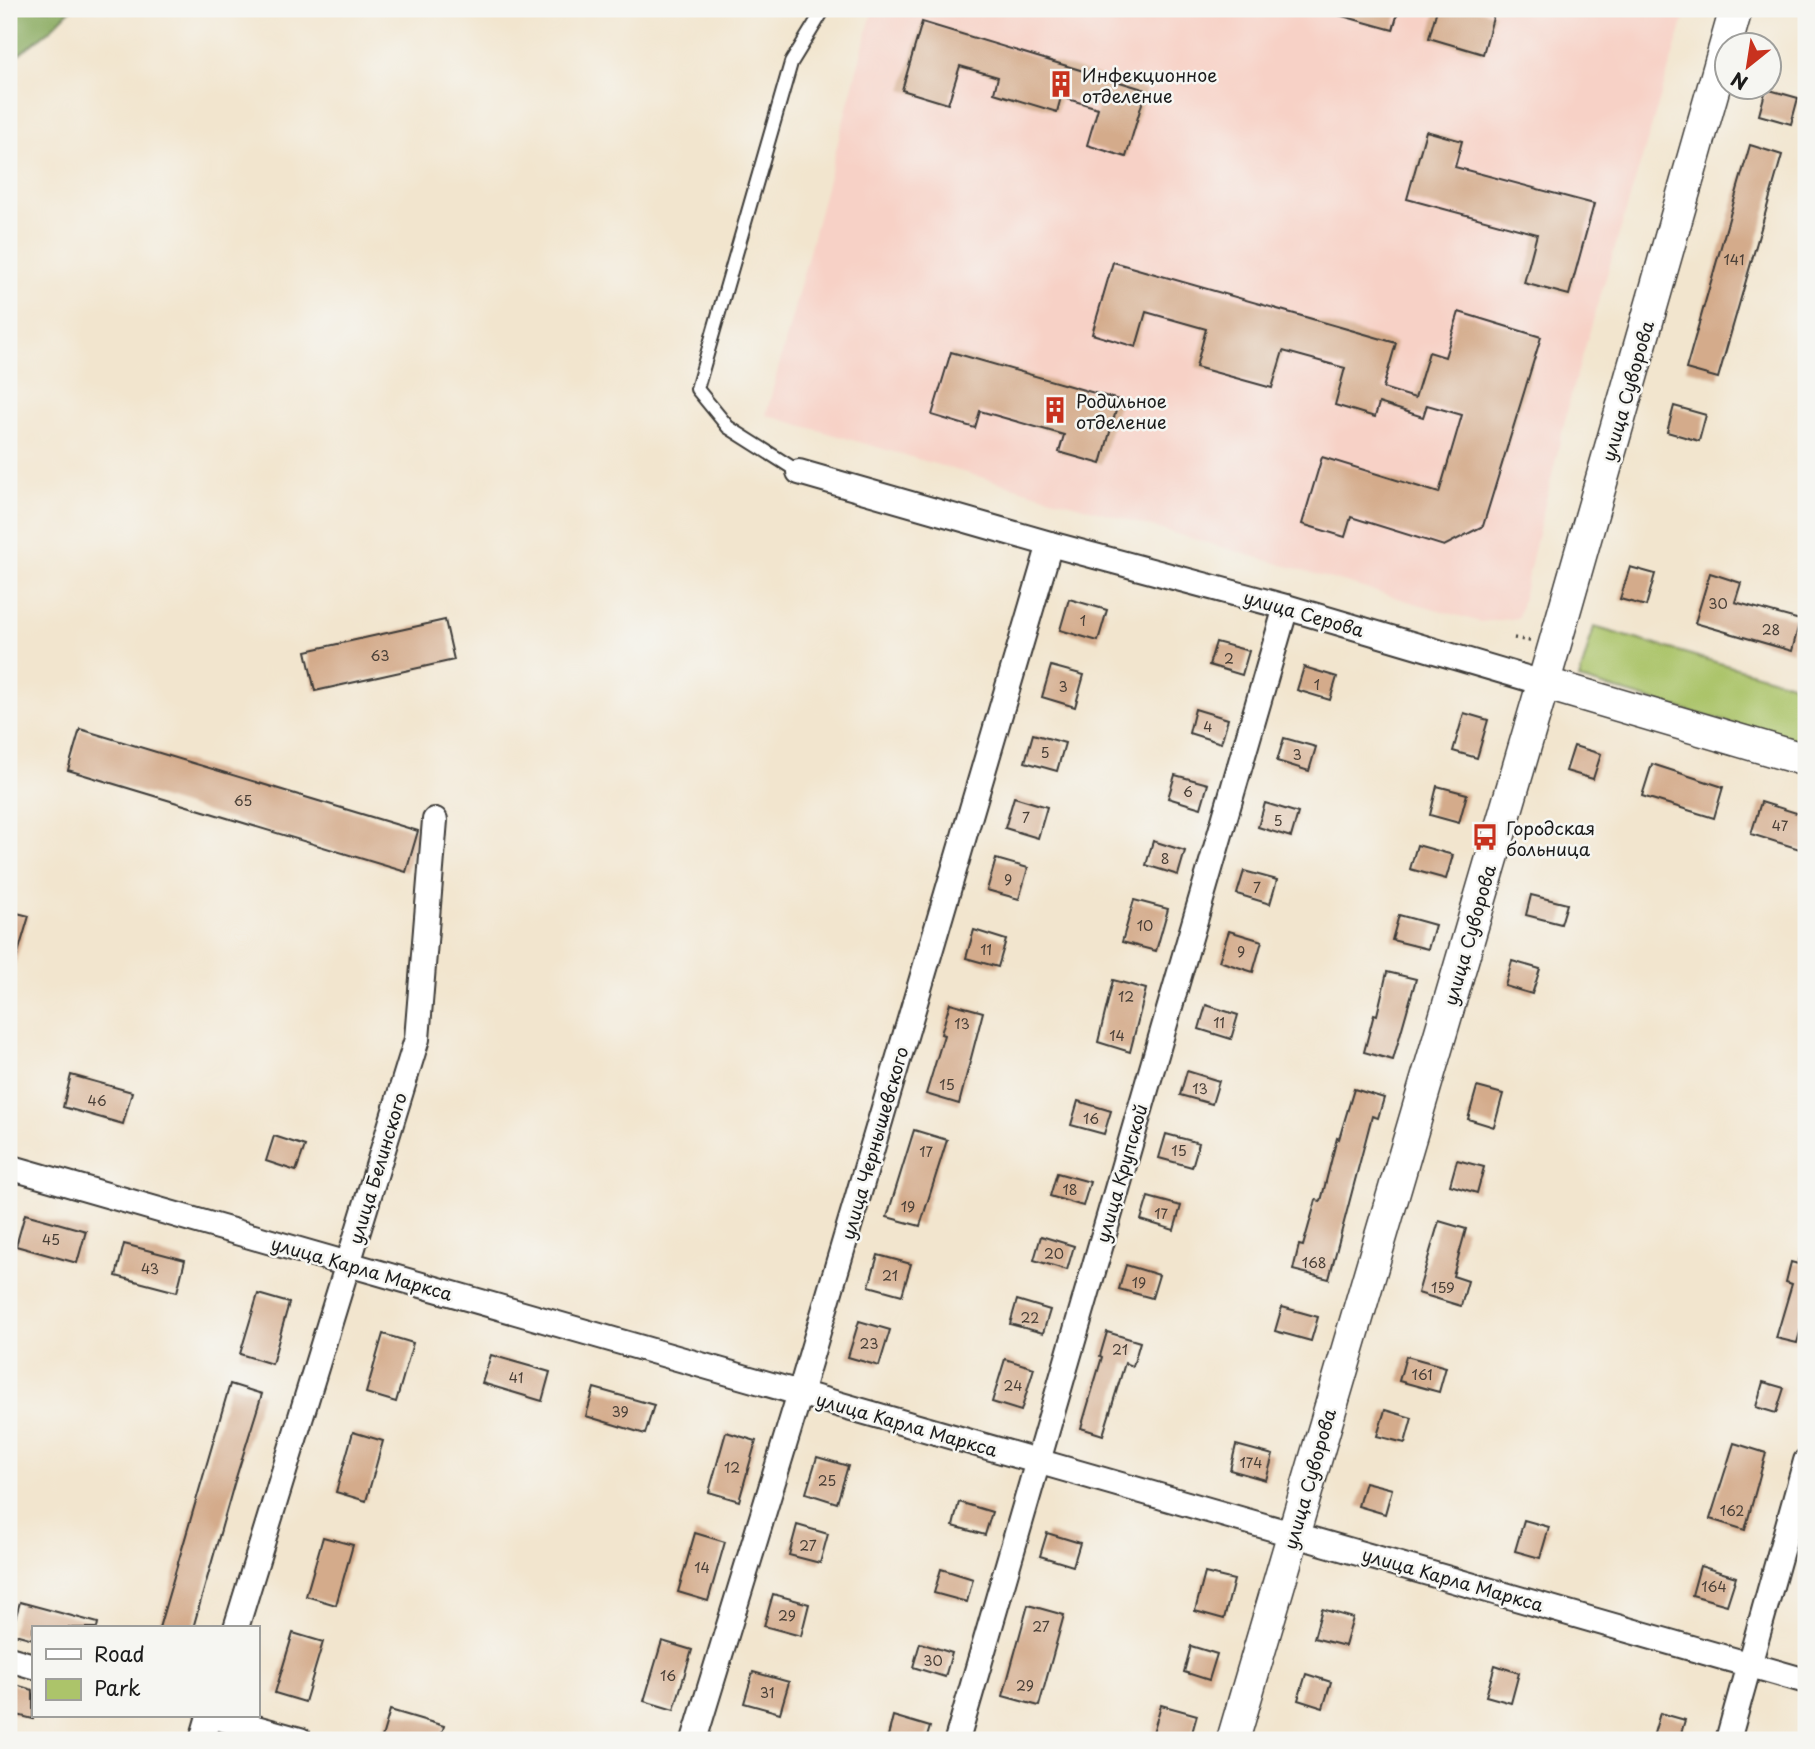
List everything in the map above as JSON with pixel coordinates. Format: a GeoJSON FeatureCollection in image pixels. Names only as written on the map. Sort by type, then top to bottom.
{"type":"FeatureCollection","features":[{"type":"Feature","properties":{"kind":"street","name":"улица Суворова"},"geometry":{"type":"LineString","coordinates":[[1233,1740],[1543,684],[1736,9]]}},
{"type":"Feature","properties":{"kind":"street","name":"улица Серова"},"geometry":{"type":"LineString","coordinates":[[799,472],[1050,544],[1286,607],[1806,760]]}},
{"type":"Feature","properties":{"kind":"street","name":"улица Чернышевского"},"geometry":{"type":"LineString","coordinates":[[694,1740],[800,1393],[1050,544]]}},
{"type":"Feature","properties":{"kind":"street","name":"улица Крупской"},"geometry":{"type":"LineString","coordinates":[[957,1740],[1286,607]]}},
{"type":"Feature","properties":{"kind":"street","name":"улица Белинского"},"geometry":{"type":"LineString","coordinates":[[237,1626],[417,1039],[435,820]]}},
{"type":"Feature","properties":{"kind":"street","name":"улица Карла Маркса"},"geometry":{"type":"LineString","coordinates":[[9,1167],[1806,1681]]}},
{"type":"Feature","properties":{"kind":"street"},"geometry":{"type":"LineString","coordinates":[[1728,1740],[1806,1461]]}},
{"type":"Feature","properties":{"kind":"street"},"geometry":{"type":"LineString","coordinates":[[9,1659],[32,1666]]}},
{"type":"Feature","properties":{"kind":"street"},"geometry":{"type":"LineString","coordinates":[[202,1740],[210,1718]]}},
{"type":"Feature","properties":{"kind":"street"},"geometry":{"type":"LineString","coordinates":[[218,1718],[300,1740]]}},
{"type":"Feature","properties":{"kind":"lane"},"geometry":{"type":"LineString","coordinates":[[799,472],[728,427],[698,389],[791,63],[824,9]]}},
{"type":"Feature","properties":{"kind":"path"},"geometry":{"type":"LineString","coordinates":[[1514,638],[1538,643]]}},
{"type":"Feature","properties":{"kind":"shaded area"},"geometry":{"type":"Polygon","coordinates":[[[873,9],[1687,9],[1573,387],[1518,618],[1480,622],[766,415],[873,9]]]}},
{"type":"Feature","properties":{"kind":"green space"},"geometry":{"type":"Polygon","coordinates":[[[9,9],[71,9],[50,30],[9,62],[9,9]]]}},
{"type":"Feature","properties":{"kind":"green space"},"geometry":{"type":"Polygon","coordinates":[[[1594,627],[1806,688],[1806,745],[1579,679],[1594,627]]]}},
{"type":"Feature","properties":{"kind":"building"},"geometry":{"type":"Polygon","coordinates":[[[1336,9],[1399,9],[1393,30],[1335,14],[1336,9]]]}},
{"type":"Feature","properties":{"kind":"building"},"geometry":{"type":"Polygon","coordinates":[[[1437,9],[1476,9],[1494,14],[1483,54],[1429,38],[1437,9]]]}},
{"type":"Feature","properties":{"kind":"building","name":"Инфекционное отделение"},"geometry":{"type":"Polygon","coordinates":[[[922,22],[1146,90],[1126,157],[1087,145],[1098,108],[1061,97],[1057,112],[994,93],[998,77],[960,66],[948,104],[902,90],[922,22]]]}},
{"type":"Feature","properties":{"kind":"building"},"geometry":{"type":"Polygon","coordinates":[[[1784,94],[1798,98],[1791,124],[1759,115],[1762,102],[1784,102],[1784,94]]]}},
{"type":"Feature","properties":{"kind":"building"},"geometry":{"type":"Polygon","coordinates":[[[1426,131],[1462,141],[1455,167],[1594,204],[1569,295],[1524,283],[1537,234],[1407,199],[1426,131]]]}},
{"type":"Feature","properties":{"kind":"building"},"geometry":{"type":"Polygon","coordinates":[[[1750,145],[1782,155],[1718,378],[1686,369],[1750,145]]]}},
{"type":"Feature","properties":{"kind":"building"},"geometry":{"type":"Polygon","coordinates":[[[1113,262],[1396,343],[1383,388],[1415,398],[1429,352],[1445,357],[1459,312],[1541,337],[1483,526],[1444,546],[1351,517],[1345,537],[1302,524],[1322,457],[1439,493],[1462,415],[1427,405],[1423,417],[1379,403],[1375,417],[1335,405],[1345,368],[1283,351],[1272,388],[1196,367],[1206,329],[1146,312],[1136,347],[1092,334],[1113,262]]]}},
{"type":"Feature","properties":{"kind":"building","name":"Родильное отделение"},"geometry":{"type":"Polygon","coordinates":[[[951,352],[1119,400],[1101,464],[1059,452],[1064,435],[980,411],[975,428],[932,415],[951,352]]]}},
{"type":"Feature","properties":{"kind":"building"},"geometry":{"type":"Polygon","coordinates":[[[1674,406],[1706,415],[1699,441],[1667,432],[1674,406]]]}},
{"type":"Feature","properties":{"kind":"building"},"geometry":{"type":"Polygon","coordinates":[[[1630,567],[1655,574],[1646,606],[1620,599],[1630,567]]]}},
{"type":"Feature","properties":{"kind":"building"},"geometry":{"type":"Polygon","coordinates":[[[1710,573],[1741,583],[1735,602],[1800,620],[1792,651],[1695,623],[1710,573]]]}},
{"type":"Feature","properties":{"kind":"building"},"geometry":{"type":"Polygon","coordinates":[[[1069,599],[1107,610],[1098,641],[1060,630],[1069,599]]]}},
{"type":"Feature","properties":{"kind":"building"},"geometry":{"type":"Polygon","coordinates":[[[445,620],[454,660],[315,691],[306,651],[445,620]]]}},
{"type":"Feature","properties":{"kind":"building"},"geometry":{"type":"Polygon","coordinates":[[[1216,642],[1249,651],[1242,675],[1209,665],[1216,642]]]}},
{"type":"Feature","properties":{"kind":"building"},"geometry":{"type":"Polygon","coordinates":[[[1051,666],[1084,675],[1075,707],[1042,697],[1051,666]]]}},
{"type":"Feature","properties":{"kind":"building"},"geometry":{"type":"Polygon","coordinates":[[[1304,667],[1337,677],[1330,700],[1297,690],[1304,667]]]}},
{"type":"Feature","properties":{"kind":"building"},"geometry":{"type":"Polygon","coordinates":[[[1195,709],[1228,719],[1221,743],[1189,733],[1195,709]]]}},
{"type":"Feature","properties":{"kind":"building"},"geometry":{"type":"Polygon","coordinates":[[[1464,713],[1488,720],[1477,758],[1453,751],[1464,713]]]}},
{"type":"Feature","properties":{"kind":"building"},"geometry":{"type":"Polygon","coordinates":[[[80,729],[418,831],[406,872],[68,770],[80,729]]]}},
{"type":"Feature","properties":{"kind":"building"},"geometry":{"type":"Polygon","coordinates":[[[1033,734],[1065,743],[1057,771],[1025,762],[1033,734]]]}},
{"type":"Feature","properties":{"kind":"building"},"geometry":{"type":"Polygon","coordinates":[[[1284,738],[1316,747],[1309,771],[1277,761],[1284,738]]]}},
{"type":"Feature","properties":{"kind":"building"},"geometry":{"type":"Polygon","coordinates":[[[1574,746],[1601,754],[1593,779],[1566,771],[1574,746]]]}},
{"type":"Feature","properties":{"kind":"building"},"geometry":{"type":"Polygon","coordinates":[[[1652,764],[1723,787],[1714,818],[1642,796],[1652,764]]]}},
{"type":"Feature","properties":{"kind":"building"},"geometry":{"type":"Polygon","coordinates":[[[1175,775],[1208,784],[1201,808],[1168,798],[1175,775]]]}},
{"type":"Feature","properties":{"kind":"building"},"geometry":{"type":"Polygon","coordinates":[[[1437,786],[1467,794],[1459,823],[1430,815],[1437,786]]]}},
{"type":"Feature","properties":{"kind":"building"},"geometry":{"type":"Polygon","coordinates":[[[1014,797],[1047,807],[1038,838],[1005,828],[1014,797]]]}},
{"type":"Feature","properties":{"kind":"building"},"geometry":{"type":"Polygon","coordinates":[[[1761,802],[1806,816],[1806,851],[1751,834],[1761,802]]]}},
{"type":"Feature","properties":{"kind":"building"},"geometry":{"type":"Polygon","coordinates":[[[1265,803],[1298,813],[1291,837],[1258,827],[1265,803]]]}},
{"type":"Feature","properties":{"kind":"building"},"geometry":{"type":"Polygon","coordinates":[[[1153,841],[1185,851],[1178,875],[1146,865],[1153,841]]]}},
{"type":"Feature","properties":{"kind":"building"},"geometry":{"type":"Polygon","coordinates":[[[1417,845],[1453,855],[1446,879],[1410,869],[1417,845]]]}},
{"type":"Feature","properties":{"kind":"building"},"geometry":{"type":"Polygon","coordinates":[[[996,859],[1028,868],[1019,899],[987,890],[996,859]]]}},
{"type":"Feature","properties":{"kind":"building"},"geometry":{"type":"Polygon","coordinates":[[[1244,871],[1277,880],[1270,904],[1237,894],[1244,871]]]}},
{"type":"Feature","properties":{"kind":"building"},"geometry":{"type":"Polygon","coordinates":[[[1531,895],[1567,904],[1561,924],[1526,915],[1531,895]]]}},
{"type":"Feature","properties":{"kind":"building"},"geometry":{"type":"Polygon","coordinates":[[[1134,900],[1168,909],[1156,951],[1122,942],[1134,900]]]}},
{"type":"Feature","properties":{"kind":"building"},"geometry":{"type":"Polygon","coordinates":[[[9,911],[29,916],[13,970],[9,969],[9,911]]]}},
{"type":"Feature","properties":{"kind":"building"},"geometry":{"type":"Polygon","coordinates":[[[1399,915],[1435,925],[1428,949],[1392,940],[1399,915]]]}},
{"type":"Feature","properties":{"kind":"building"},"geometry":{"type":"Polygon","coordinates":[[[974,930],[1006,940],[998,967],[966,958],[974,930]]]}},
{"type":"Feature","properties":{"kind":"building"},"geometry":{"type":"Polygon","coordinates":[[[1229,931],[1262,941],[1253,972],[1219,961],[1229,931]]]}},
{"type":"Feature","properties":{"kind":"building"},"geometry":{"type":"Polygon","coordinates":[[[1512,961],[1540,969],[1532,994],[1505,986],[1512,961]]]}},
{"type":"Feature","properties":{"kind":"building"},"geometry":{"type":"Polygon","coordinates":[[[1387,972],[1416,979],[1393,1060],[1364,1052],[1374,1014],[1377,1015],[1387,972]]]}},
{"type":"Feature","properties":{"kind":"building"},"geometry":{"type":"Polygon","coordinates":[[[1113,980],[1146,989],[1130,1052],[1098,1042],[1113,980]]]}},
{"type":"Feature","properties":{"kind":"building"},"geometry":{"type":"Polygon","coordinates":[[[950,1003],[983,1012],[959,1104],[926,1094],[944,1035],[941,1034],[950,1003]]]}},
{"type":"Feature","properties":{"kind":"building"},"geometry":{"type":"Polygon","coordinates":[[[1206,1005],[1238,1015],[1231,1039],[1199,1029],[1206,1005]]]}},
{"type":"Feature","properties":{"kind":"building"},"geometry":{"type":"Polygon","coordinates":[[[1187,1071],[1219,1081],[1212,1104],[1180,1095],[1187,1071]]]}},
{"type":"Feature","properties":{"kind":"building"},"geometry":{"type":"Polygon","coordinates":[[[71,1075],[132,1092],[123,1124],[63,1107],[71,1075]]]}},
{"type":"Feature","properties":{"kind":"building"},"geometry":{"type":"Polygon","coordinates":[[[1477,1087],[1503,1094],[1494,1127],[1468,1119],[1477,1087]]]}},
{"type":"Feature","properties":{"kind":"building"},"geometry":{"type":"Polygon","coordinates":[[[1354,1089],[1384,1098],[1378,1118],[1372,1116],[1329,1279],[1293,1270],[1299,1245],[1303,1246],[1316,1200],[1321,1201],[1337,1138],[1339,1139],[1354,1089]]]}},
{"type":"Feature","properties":{"kind":"building"},"geometry":{"type":"Polygon","coordinates":[[[1078,1101],[1111,1111],[1104,1134],[1071,1125],[1078,1101]]]}},
{"type":"Feature","properties":{"kind":"building"},"geometry":{"type":"Polygon","coordinates":[[[914,1130],[947,1140],[920,1226],[887,1217],[914,1130]]]}},
{"type":"Feature","properties":{"kind":"building"},"geometry":{"type":"Polygon","coordinates":[[[1166,1134],[1199,1143],[1192,1167],[1159,1158],[1166,1134]]]}},
{"type":"Feature","properties":{"kind":"building"},"geometry":{"type":"Polygon","coordinates":[[[274,1136],[305,1146],[296,1171],[266,1161],[274,1136]]]}},
{"type":"Feature","properties":{"kind":"building"},"geometry":{"type":"Polygon","coordinates":[[[1457,1160],[1484,1167],[1477,1193],[1450,1185],[1457,1160]]]}},
{"type":"Feature","properties":{"kind":"building"},"geometry":{"type":"Polygon","coordinates":[[[1057,1173],[1090,1182],[1083,1206],[1050,1196],[1057,1173]]]}},
{"type":"Feature","properties":{"kind":"building"},"geometry":{"type":"Polygon","coordinates":[[[1148,1197],[1181,1206],[1174,1230],[1141,1220],[1148,1197]]]}},
{"type":"Feature","properties":{"kind":"building"},"geometry":{"type":"Polygon","coordinates":[[[25,1214],[86,1231],[77,1263],[16,1246],[25,1214]]]}},
{"type":"Feature","properties":{"kind":"building"},"geometry":{"type":"Polygon","coordinates":[[[1439,1221],[1466,1229],[1453,1276],[1468,1281],[1461,1306],[1418,1293],[1439,1221]]]}},
{"type":"Feature","properties":{"kind":"building"},"geometry":{"type":"Polygon","coordinates":[[[1041,1236],[1074,1246],[1067,1270],[1034,1260],[1041,1236]]]}},
{"type":"Feature","properties":{"kind":"building"},"geometry":{"type":"Polygon","coordinates":[[[124,1244],[185,1260],[177,1292],[116,1276],[124,1244]]]}},
{"type":"Feature","properties":{"kind":"building"},"geometry":{"type":"Polygon","coordinates":[[[1802,1251],[1806,1252],[1806,1311],[1797,1343],[1776,1338],[1792,1284],[1786,1282],[1791,1262],[1798,1264],[1802,1251]]]}},
{"type":"Feature","properties":{"kind":"building"},"geometry":{"type":"Polygon","coordinates":[[[878,1255],[911,1264],[902,1295],[869,1286],[878,1255]]]}},
{"type":"Feature","properties":{"kind":"building"},"geometry":{"type":"Polygon","coordinates":[[[1126,1265],[1159,1275],[1152,1298],[1119,1289],[1126,1265]]]}},
{"type":"Feature","properties":{"kind":"building"},"geometry":{"type":"Polygon","coordinates":[[[258,1294],[289,1303],[272,1364],[240,1354],[258,1294]]]}},
{"type":"Feature","properties":{"kind":"building"},"geometry":{"type":"Polygon","coordinates":[[[1017,1300],[1050,1310],[1043,1333],[1010,1324],[1017,1300]]]}},
{"type":"Feature","properties":{"kind":"building"},"geometry":{"type":"Polygon","coordinates":[[[1282,1307],[1318,1317],[1311,1341],[1275,1331],[1282,1307]]]}},
{"type":"Feature","properties":{"kind":"building"},"geometry":{"type":"Polygon","coordinates":[[[859,1321],[890,1330],[879,1366],[848,1357],[859,1321]]]}},
{"type":"Feature","properties":{"kind":"building"},"geometry":{"type":"Polygon","coordinates":[[[1107,1332],[1140,1342],[1133,1366],[1125,1363],[1103,1435],[1081,1428],[1107,1332]]]}},
{"type":"Feature","properties":{"kind":"building"},"geometry":{"type":"Polygon","coordinates":[[[383,1334],[413,1343],[396,1402],[366,1393],[383,1334]]]}},
{"type":"Feature","properties":{"kind":"building"},"geometry":{"type":"Polygon","coordinates":[[[491,1355],[550,1372],[542,1401],[482,1383],[491,1355]]]}},
{"type":"Feature","properties":{"kind":"building"},"geometry":{"type":"Polygon","coordinates":[[[1406,1356],[1446,1367],[1439,1392],[1399,1381],[1406,1356]]]}},
{"type":"Feature","properties":{"kind":"building"},"geometry":{"type":"Polygon","coordinates":[[[1005,1359],[1034,1368],[1021,1411],[992,1402],[1005,1359]]]}},
{"type":"Feature","properties":{"kind":"building"},"geometry":{"type":"Polygon","coordinates":[[[1763,1382],[1784,1388],[1776,1413],[1756,1407],[1763,1382]]]}},
{"type":"Feature","properties":{"kind":"building"},"geometry":{"type":"Polygon","coordinates":[[[230,1384],[262,1394],[194,1626],[160,1626],[230,1384]]]}},
{"type":"Feature","properties":{"kind":"building"},"geometry":{"type":"Polygon","coordinates":[[[594,1388],[654,1405],[645,1434],[586,1416],[594,1388]]]}},
{"type":"Feature","properties":{"kind":"building"},"geometry":{"type":"Polygon","coordinates":[[[1385,1410],[1412,1418],[1405,1443],[1377,1436],[1385,1410]]]}},
{"type":"Feature","properties":{"kind":"building"},"geometry":{"type":"Polygon","coordinates":[[[353,1432],[383,1441],[366,1501],[336,1492],[353,1432]]]}},
{"type":"Feature","properties":{"kind":"building"},"geometry":{"type":"Polygon","coordinates":[[[726,1432],[756,1441],[739,1501],[709,1492],[726,1432]]]}},
{"type":"Feature","properties":{"kind":"building"},"geometry":{"type":"Polygon","coordinates":[[[1734,1443],[1766,1453],[1745,1530],[1710,1519],[1734,1443]]]}},
{"type":"Feature","properties":{"kind":"building"},"geometry":{"type":"Polygon","coordinates":[[[1236,1445],[1273,1455],[1266,1480],[1230,1470],[1236,1445]]]}},
{"type":"Feature","properties":{"kind":"building"},"geometry":{"type":"Polygon","coordinates":[[[817,1457],[848,1466],[837,1503],[806,1493],[817,1457]]]}},
{"type":"Feature","properties":{"kind":"building"},"geometry":{"type":"Polygon","coordinates":[[[1365,1482],[1392,1489],[1385,1514],[1358,1506],[1365,1482]]]}},
{"type":"Feature","properties":{"kind":"building"},"geometry":{"type":"Polygon","coordinates":[[[959,1502],[992,1512],[985,1535],[953,1526],[959,1502]]]}},
{"type":"Feature","properties":{"kind":"building"},"geometry":{"type":"Polygon","coordinates":[[[1524,1520],[1549,1527],[1540,1558],[1515,1551],[1524,1520]]]}},
{"type":"Feature","properties":{"kind":"building"},"geometry":{"type":"Polygon","coordinates":[[[797,1525],[828,1534],[820,1563],[789,1555],[797,1525]]]}},
{"type":"Feature","properties":{"kind":"building"},"geometry":{"type":"Polygon","coordinates":[[[695,1533],[725,1542],[708,1601],[678,1592],[695,1533]]]}},
{"type":"Feature","properties":{"kind":"building"},"geometry":{"type":"Polygon","coordinates":[[[1047,1533],[1080,1543],[1073,1566],[1040,1556],[1047,1533]]]}},
{"type":"Feature","properties":{"kind":"building"},"geometry":{"type":"Polygon","coordinates":[[[323,1537],[353,1545],[336,1605],[306,1596],[323,1537]]]}},
{"type":"Feature","properties":{"kind":"building"},"geometry":{"type":"Polygon","coordinates":[[[1700,1566],[1736,1577],[1727,1605],[1692,1595],[1700,1566]]]}},
{"type":"Feature","properties":{"kind":"building"},"geometry":{"type":"Polygon","coordinates":[[[941,1569],[973,1579],[967,1602],[934,1593],[941,1569]]]}},
{"type":"Feature","properties":{"kind":"building"},"geometry":{"type":"Polygon","coordinates":[[[1205,1573],[1234,1580],[1224,1619],[1195,1611],[1205,1573]]]}},
{"type":"Feature","properties":{"kind":"building"},"geometry":{"type":"Polygon","coordinates":[[[773,1594],[809,1604],[801,1636],[764,1626],[773,1594]]]}},
{"type":"Feature","properties":{"kind":"building"},"geometry":{"type":"Polygon","coordinates":[[[20,1602],[98,1623],[97,1626],[32,1626],[32,1639],[11,1633],[20,1602]]]}},
{"type":"Feature","properties":{"kind":"building"},"geometry":{"type":"Polygon","coordinates":[[[1028,1605],[1064,1615],[1039,1706],[1003,1696],[1028,1605]]]}},
{"type":"Feature","properties":{"kind":"building"},"geometry":{"type":"Polygon","coordinates":[[[1322,1609],[1353,1618],[1345,1646],[1314,1638],[1322,1609]]]}},
{"type":"Feature","properties":{"kind":"building"},"geometry":{"type":"Polygon","coordinates":[[[293,1633],[323,1642],[305,1702],[275,1693],[293,1633]]]}},
{"type":"Feature","properties":{"kind":"building"},"geometry":{"type":"Polygon","coordinates":[[[662,1641],[692,1650],[674,1710],[644,1701],[662,1641]]]}},
{"type":"Feature","properties":{"kind":"building"},"geometry":{"type":"Polygon","coordinates":[[[920,1643],[952,1653],[945,1677],[913,1667],[920,1643]]]}},
{"type":"Feature","properties":{"kind":"building"},"geometry":{"type":"Polygon","coordinates":[[[1191,1646],[1217,1654],[1209,1680],[1184,1672],[1191,1646]]]}},
{"type":"Feature","properties":{"kind":"building"},"geometry":{"type":"Polygon","coordinates":[[[1495,1665],[1519,1673],[1511,1703],[1486,1696],[1495,1665]]]}},
{"type":"Feature","properties":{"kind":"building"},"geometry":{"type":"Polygon","coordinates":[[[753,1672],[789,1682],[780,1713],[744,1703],[753,1672]]]}},
{"type":"Feature","properties":{"kind":"building"},"geometry":{"type":"Polygon","coordinates":[[[1306,1674],[1331,1682],[1323,1708],[1298,1700],[1306,1674]]]}},
{"type":"Feature","properties":{"kind":"building"},"geometry":{"type":"Polygon","coordinates":[[[9,1683],[32,1690],[33,1719],[9,1713],[9,1683]]]}},
{"type":"Feature","properties":{"kind":"building"},"geometry":{"type":"Polygon","coordinates":[[[1161,1705],[1197,1715],[1190,1740],[1167,1740],[1152,1736],[1161,1705]]]}},
{"type":"Feature","properties":{"kind":"building"},"geometry":{"type":"Polygon","coordinates":[[[390,1710],[444,1726],[440,1740],[394,1740],[382,1737],[390,1710]]]}},
{"type":"Feature","properties":{"kind":"building"},"geometry":{"type":"Polygon","coordinates":[[[1660,1713],[1685,1720],[1679,1740],[1653,1737],[1660,1713]]]}},
{"type":"Feature","properties":{"kind":"building"},"geometry":{"type":"Polygon","coordinates":[[[893,1716],[930,1727],[926,1740],[887,1740],[893,1716]]]}},
{"type":"Feature","properties":{"kind":"place","name":"Инфекционное отделение"},"geometry":{"type":"Point","coordinates":[1061,84]}},
{"type":"Feature","properties":{"kind":"place","name":"Родильное отделение"},"geometry":{"type":"Point","coordinates":[1055,410]}},
{"type":"Feature","properties":{"kind":"place","name":"Городская больница"},"geometry":{"type":"Point","coordinates":[1485,837]}}]}
